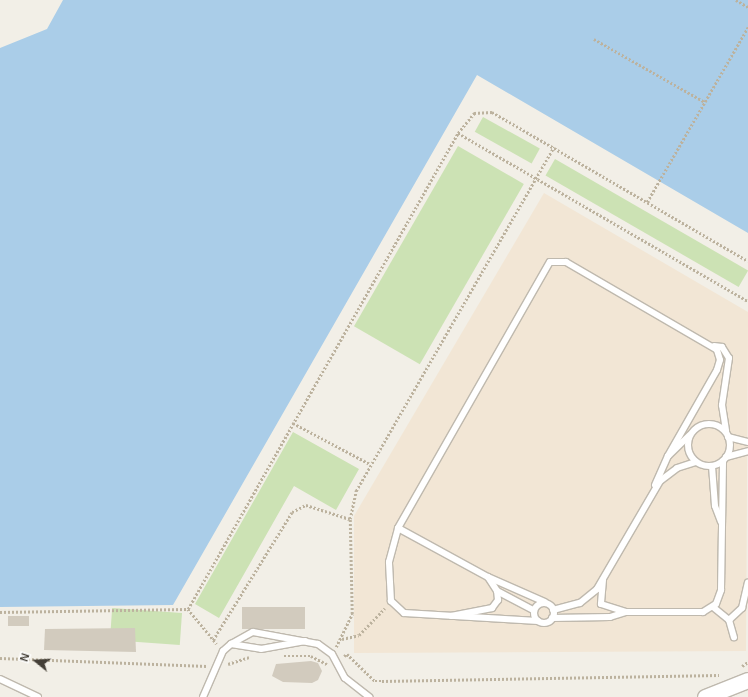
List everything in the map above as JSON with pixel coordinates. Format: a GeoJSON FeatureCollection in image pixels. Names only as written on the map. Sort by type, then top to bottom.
{"type":"FeatureCollection","features":[{"type":"Feature","properties":{"kind":"street"},"geometry":{"type":"LineString","coordinates":[[705,697],[748,680]]}},
{"type":"Feature","properties":{"kind":"lane"},"geometry":{"type":"LineString","coordinates":[[603,580],[601,604],[625,612],[702,612],[713,607],[721,590],[721,522],[724,459],[730,447],[722,404],[728,358],[722,347],[714,346],[566,262],[550,262],[398,528],[390,557],[391,601],[404,613],[538,621],[546,623],[552,618],[610,617],[625,612]]}},
{"type":"Feature","properties":{"kind":"lane"},"geometry":{"type":"LineString","coordinates":[[553,610],[580,603],[603,580],[655,489],[668,456],[719,365],[720,355],[714,346]]}},
{"type":"Feature","properties":{"kind":"lane"},"geometry":{"type":"LineString","coordinates":[[668,456],[704,424],[716,425],[727,435],[748,442]]}},
{"type":"Feature","properties":{"kind":"lane"},"geometry":{"type":"LineString","coordinates":[[690,435],[688,450],[696,462]]}},
{"type":"Feature","properties":{"kind":"lane"},"geometry":{"type":"LineString","coordinates":[[655,489],[668,474],[696,462],[712,466],[724,459],[748,451]]}},
{"type":"Feature","properties":{"kind":"lane"},"geometry":{"type":"LineString","coordinates":[[712,466],[714,506],[721,522]]}},
{"type":"Feature","properties":{"kind":"lane"},"geometry":{"type":"LineString","coordinates":[[398,528],[488,577],[545,602],[553,610]]}},
{"type":"Feature","properties":{"kind":"lane"},"geometry":{"type":"LineString","coordinates":[[488,577],[498,591],[533,610],[538,621]]}},
{"type":"Feature","properties":{"kind":"lane"},"geometry":{"type":"LineString","coordinates":[[729,620],[742,608],[748,583]]}},
{"type":"Feature","properties":{"kind":"lane"},"geometry":{"type":"LineString","coordinates":[[451,616],[492,608],[498,600],[498,591]]}},
{"type":"Feature","properties":{"kind":"lane"},"geometry":{"type":"LineString","coordinates":[[533,610],[545,602]]}},
{"type":"Feature","properties":{"kind":"lane"},"geometry":{"type":"LineString","coordinates":[[713,607],[729,620],[734,637]]}},
{"type":"Feature","properties":{"kind":"lane"},"geometry":{"type":"LineString","coordinates":[[552,618],[553,610]]}},
{"type":"Feature","properties":{"kind":"lane"},"geometry":{"type":"LineString","coordinates":[[203,697],[223,651],[231,644],[253,632],[318,644],[334,657],[345,678],[369,697]]}},
{"type":"Feature","properties":{"kind":"lane"},"geometry":{"type":"LineString","coordinates":[[231,644],[261,648],[306,641]]}},
{"type":"Feature","properties":{"kind":"lane"},"geometry":{"type":"LineString","coordinates":[[0,679],[38,697]]}},
{"type":"Feature","properties":{"kind":"path"},"geometry":{"type":"LineString","coordinates":[[736,0],[748,7]]}},
{"type":"Feature","properties":{"kind":"path"},"geometry":{"type":"LineString","coordinates":[[647,202],[748,27]]}},
{"type":"Feature","properties":{"kind":"path"},"geometry":{"type":"LineString","coordinates":[[594,39],[705,102]]}},
{"type":"Feature","properties":{"kind":"path"},"geometry":{"type":"LineString","coordinates":[[188,609],[458,133],[469,117],[486,111],[554,147],[748,261]]}},
{"type":"Feature","properties":{"kind":"path"},"geometry":{"type":"LineString","coordinates":[[458,133],[748,301]]}},
{"type":"Feature","properties":{"kind":"path"},"geometry":{"type":"LineString","coordinates":[[280,656],[311,656],[327,664],[334,657],[352,614],[350,519],[356,491],[370,464],[554,147]]}},
{"type":"Feature","properties":{"kind":"path"},"geometry":{"type":"LineString","coordinates":[[293,423],[370,464]]}},
{"type":"Feature","properties":{"kind":"path"},"geometry":{"type":"LineString","coordinates":[[213,640],[292,512],[306,505],[350,519]]}},
{"type":"Feature","properties":{"kind":"path"},"geometry":{"type":"LineString","coordinates":[[341,639],[359,635],[391,601]]}},
{"type":"Feature","properties":{"kind":"path"},"geometry":{"type":"LineString","coordinates":[[0,612],[188,609]]}},
{"type":"Feature","properties":{"kind":"path"},"geometry":{"type":"LineString","coordinates":[[188,609],[223,651]]}},
{"type":"Feature","properties":{"kind":"path"},"geometry":{"type":"LineString","coordinates":[[334,657],[347,654],[375,681],[728,675]]}},
{"type":"Feature","properties":{"kind":"path"},"geometry":{"type":"LineString","coordinates":[[0,658],[216,666],[257,656]]}},
{"type":"Feature","properties":{"kind":"path"},"geometry":{"type":"LineString","coordinates":[[735,671],[748,662]]}},
{"type":"Feature","properties":{"kind":"shaded area"},"geometry":{"type":"Polygon","coordinates":[[[544,193],[748,312],[746,651],[354,653],[354,516],[544,193]]]}},
{"type":"Feature","properties":{"kind":"green space"},"geometry":{"type":"Polygon","coordinates":[[[483,117],[540,149],[532,163],[475,132],[483,117]]]}},
{"type":"Feature","properties":{"kind":"green space"},"geometry":{"type":"Polygon","coordinates":[[[458,146],[524,184],[420,364],[354,326],[458,146]]]}},
{"type":"Feature","properties":{"kind":"green space"},"geometry":{"type":"Polygon","coordinates":[[[555,159],[748,270],[739,287],[546,175],[555,159]]]}},
{"type":"Feature","properties":{"kind":"green space"},"geometry":{"type":"Polygon","coordinates":[[[293,432],[359,469],[336,510],[294,486],[219,618],[195,604],[293,432]]]}},
{"type":"Feature","properties":{"kind":"green space"},"geometry":{"type":"Polygon","coordinates":[[[112,608],[182,613],[180,645],[110,640],[112,608]]]}},
{"type":"Feature","properties":{"kind":"water"},"geometry":{"type":"Polygon","coordinates":[[[63,0],[748,0],[748,233],[477,75],[173,605],[0,607],[0,48],[47,29],[63,0]]]}},
{"type":"Feature","properties":{"kind":"building"},"geometry":{"type":"Polygon","coordinates":[[[242,607],[305,607],[305,629],[242,629],[242,607]]]}},
{"type":"Feature","properties":{"kind":"building"},"geometry":{"type":"Polygon","coordinates":[[[8,616],[29,616],[29,626],[8,626],[8,616]]]}},
{"type":"Feature","properties":{"kind":"building"},"geometry":{"type":"Polygon","coordinates":[[[135,628],[136,652],[44,650],[45,629],[135,628]]]}},
{"type":"Feature","properties":{"kind":"building"},"geometry":{"type":"Polygon","coordinates":[[[311,661],[318,663],[322,671],[318,680],[312,683],[283,682],[272,676],[276,664],[311,661]]]}}]}
